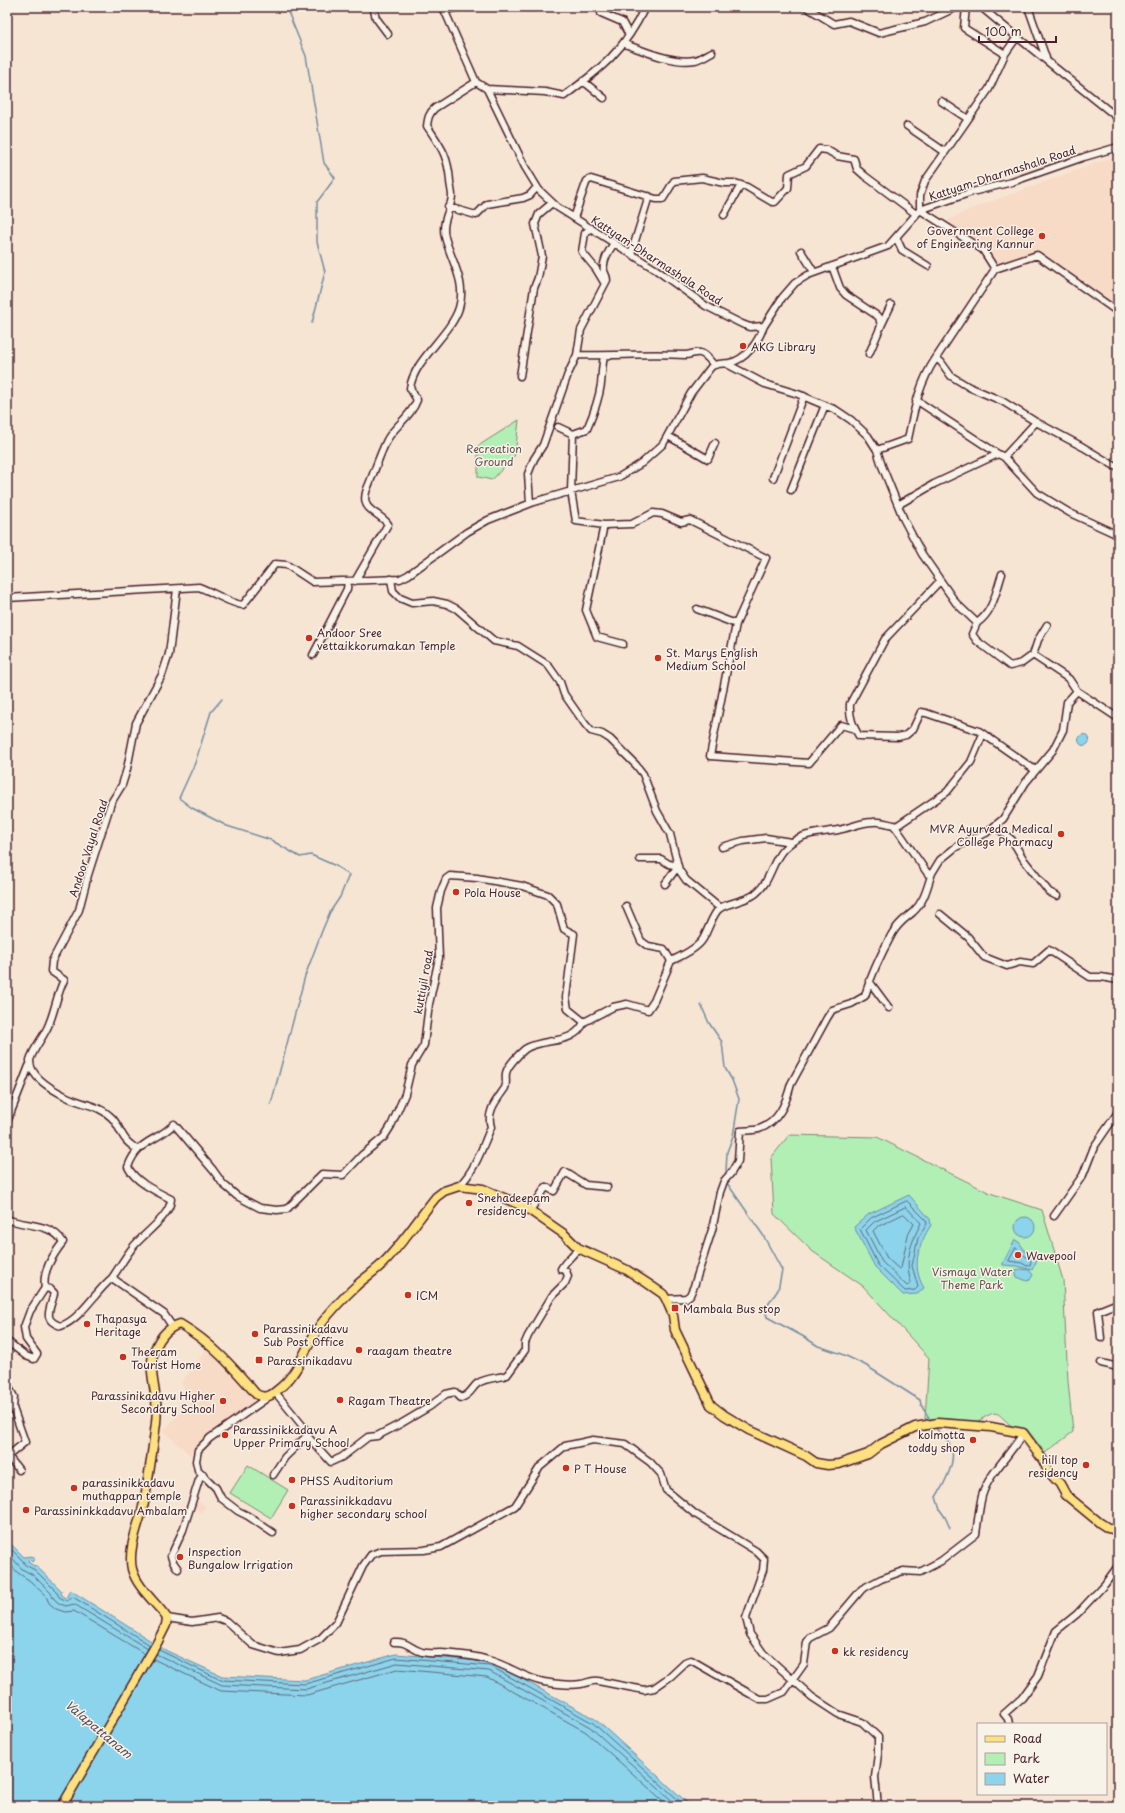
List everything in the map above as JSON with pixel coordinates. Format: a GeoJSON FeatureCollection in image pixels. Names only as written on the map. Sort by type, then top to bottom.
{"type":"FeatureCollection","features":[{"type":"Feature","properties":{"kind":"main road"},"geometry":{"type":"LineString","coordinates":[[62,1806],[166,1625],[167,1618],[158,1604],[140,1587],[132,1569],[133,1545],[145,1498],[156,1420],[156,1401],[151,1367],[154,1353],[164,1334],[172,1326],[180,1324],[210,1344],[256,1394],[267,1398],[281,1388],[295,1371],[307,1346],[328,1316],[355,1287],[382,1264],[396,1249],[436,1197],[444,1191],[459,1186],[483,1189],[525,1207],[564,1234],[578,1248],[627,1270],[663,1294],[672,1315],[676,1330],[711,1405],[724,1415],[749,1430],[806,1456],[816,1463],[828,1465],[839,1464],[868,1454],[881,1444],[915,1427],[938,1423],[991,1427],[1023,1433],[1043,1460],[1048,1471],[1060,1484],[1066,1496],[1100,1523],[1108,1528],[1118,1530]]}},
{"type":"Feature","properties":{"kind":"street"},"geometry":{"type":"LineString","coordinates":[[373,7],[376,18],[388,34]]}},
{"type":"Feature","properties":{"kind":"street"},"geometry":{"type":"LineString","coordinates":[[461,7],[444,8],[476,82],[487,89],[545,92],[564,96],[599,70],[624,44],[645,7]]}},
{"type":"Feature","properties":{"kind":"street"},"geometry":{"type":"LineString","coordinates":[[806,7],[834,24],[849,21],[879,33],[925,22],[955,8],[962,7]]}},
{"type":"Feature","properties":{"kind":"street"},"geometry":{"type":"LineString","coordinates":[[966,7],[964,28],[1005,54]]}},
{"type":"Feature","properties":{"kind":"street"},"geometry":{"type":"LineString","coordinates":[[981,7],[1118,118]]}},
{"type":"Feature","properties":{"kind":"street"},"geometry":{"type":"LineString","coordinates":[[1028,7],[1046,59]]}},
{"type":"Feature","properties":{"kind":"street"},"geometry":{"type":"LineString","coordinates":[[601,13],[622,22],[629,35]]}},
{"type":"Feature","properties":{"kind":"street"},"geometry":{"type":"LineString","coordinates":[[918,212],[920,195],[926,181],[989,89],[1005,54],[1017,37]]}},
{"type":"Feature","properties":{"kind":"street"},"geometry":{"type":"LineString","coordinates":[[624,44],[660,56],[686,61],[696,60],[712,52]]}},
{"type":"Feature","properties":{"kind":"street"},"geometry":{"type":"LineString","coordinates":[[355,581],[388,524],[372,511],[365,502],[364,497],[388,440],[400,423],[411,413],[417,400],[410,388],[412,381],[428,354],[451,325],[458,309],[461,290],[456,265],[445,236],[445,218],[452,196],[448,161],[444,151],[427,126],[428,118],[430,112],[435,108],[476,82]]}},
{"type":"Feature","properties":{"kind":"street"},"geometry":{"type":"LineString","coordinates":[[583,82],[604,98]]}},
{"type":"Feature","properties":{"kind":"street","name":"Kattyam-Dharmashala Road"},"geometry":{"type":"LineString","coordinates":[[487,89],[525,167],[538,187],[552,203],[655,269],[706,306],[750,327],[764,326],[782,298],[796,283],[814,272],[888,246],[918,212],[972,192],[1012,182],[1118,147]]}},
{"type":"Feature","properties":{"kind":"street"},"geometry":{"type":"LineString","coordinates":[[941,101],[968,119]]}},
{"type":"Feature","properties":{"kind":"street"},"geometry":{"type":"LineString","coordinates":[[907,126],[945,152]]}},
{"type":"Feature","properties":{"kind":"street"},"geometry":{"type":"LineString","coordinates":[[574,218],[587,181],[591,179],[663,199],[674,181],[702,178],[741,185],[772,202],[775,202],[788,188],[790,174],[806,166],[819,149],[826,150],[837,156],[854,159],[857,169],[860,172],[918,212],[983,250],[995,269]]}},
{"type":"Feature","properties":{"kind":"street"},"geometry":{"type":"LineString","coordinates":[[724,215],[741,185]]}},
{"type":"Feature","properties":{"kind":"street"},"geometry":{"type":"LineString","coordinates":[[448,207],[476,215],[487,204],[523,198],[530,195],[538,187]]}},
{"type":"Feature","properties":{"kind":"street"},"geometry":{"type":"LineString","coordinates":[[631,254],[649,196]]}},
{"type":"Feature","properties":{"kind":"street"},"geometry":{"type":"LineString","coordinates":[[520,376],[534,288],[538,278],[542,256],[535,224],[539,214],[552,203]]}},
{"type":"Feature","properties":{"kind":"street"},"geometry":{"type":"LineString","coordinates":[[591,228],[585,233],[582,252],[596,269],[605,284]]}},
{"type":"Feature","properties":{"kind":"street"},"geometry":{"type":"LineString","coordinates":[[896,237],[902,250],[928,266]]}},
{"type":"Feature","properties":{"kind":"street"},"geometry":{"type":"LineString","coordinates":[[530,503],[528,474],[534,459],[543,445],[568,374],[577,355],[581,330],[607,280],[604,269],[605,259],[614,243]]}},
{"type":"Feature","properties":{"kind":"street"},"geometry":{"type":"LineString","coordinates":[[801,251],[814,272]]}},
{"type":"Feature","properties":{"kind":"street"},"geometry":{"type":"LineString","coordinates":[[877,450],[908,439],[911,416],[929,368],[995,269],[1037,255],[1118,312]]}},
{"type":"Feature","properties":{"kind":"street"},"geometry":{"type":"LineString","coordinates":[[832,266],[840,288],[846,295],[879,317],[881,326]]}},
{"type":"Feature","properties":{"kind":"street"},"geometry":{"type":"LineString","coordinates":[[869,354],[891,305]]}},
{"type":"Feature","properties":{"kind":"street"},"geometry":{"type":"LineString","coordinates":[[7,598],[199,587],[238,605],[243,605],[275,564],[286,565],[313,582],[391,579],[408,576],[467,532],[488,520],[530,503],[619,477],[654,453],[663,444],[668,436],[691,393],[714,365],[728,364],[747,354],[760,336],[764,326]]}},
{"type":"Feature","properties":{"kind":"street"},"geometry":{"type":"LineString","coordinates":[[577,355],[686,355],[698,353],[704,354],[714,365]]}},
{"type":"Feature","properties":{"kind":"street"},"geometry":{"type":"LineString","coordinates":[[558,427],[573,434],[587,429],[597,405],[604,356]]}},
{"type":"Feature","properties":{"kind":"street"},"geometry":{"type":"LineString","coordinates":[[936,358],[941,362],[951,376],[969,387],[1002,401],[1118,468]]}},
{"type":"Feature","properties":{"kind":"street"},"geometry":{"type":"LineString","coordinates":[[728,364],[765,384],[804,396],[836,410],[851,420],[868,436],[877,450],[904,520],[922,554],[956,603],[977,622]]}},
{"type":"Feature","properties":{"kind":"street"},"geometry":{"type":"LineString","coordinates":[[773,478],[804,396]]}},
{"type":"Feature","properties":{"kind":"street"},"geometry":{"type":"LineString","coordinates":[[916,400],[1004,457],[1037,493],[1070,513],[1118,535]]}},
{"type":"Feature","properties":{"kind":"street"},"geometry":{"type":"LineString","coordinates":[[791,490],[825,405]]}},
{"type":"Feature","properties":{"kind":"street"},"geometry":{"type":"LineString","coordinates":[[1004,457],[1036,422]]}},
{"type":"Feature","properties":{"kind":"street"},"geometry":{"type":"LineString","coordinates":[[573,434],[572,491],[576,521],[604,525],[632,524],[652,513],[662,514],[681,522],[690,520],[766,558],[736,624],[710,756],[809,763],[840,725],[855,729]]}},
{"type":"Feature","properties":{"kind":"street"},"geometry":{"type":"LineString","coordinates":[[668,436],[708,459],[715,442]]}},
{"type":"Feature","properties":{"kind":"street"},"geometry":{"type":"LineString","coordinates":[[898,505],[934,484],[998,454]]}},
{"type":"Feature","properties":{"kind":"street"},"geometry":{"type":"LineString","coordinates":[[604,525],[586,610],[598,637],[623,644]]}},
{"type":"Feature","properties":{"kind":"street"},"geometry":{"type":"LineString","coordinates":[[1002,574],[991,608],[986,616],[977,622],[972,634],[977,641],[1010,666],[1022,664],[1033,655],[1038,640],[1047,625]]}},
{"type":"Feature","properties":{"kind":"street"},"geometry":{"type":"LineString","coordinates":[[391,579],[393,591],[400,598],[412,603],[433,601],[447,604],[457,609],[494,641],[518,646],[548,665],[560,682],[564,694],[591,731],[602,734],[610,739],[632,760],[643,774],[657,810],[670,834],[678,866],[686,880],[720,908]]}},
{"type":"Feature","properties":{"kind":"street"},"geometry":{"type":"LineString","coordinates":[[313,655],[344,596],[348,581]]}},
{"type":"Feature","properties":{"kind":"street"},"geometry":{"type":"LineString","coordinates":[[940,581],[885,639],[850,704],[849,713],[855,729],[859,736],[898,737],[906,735],[913,729],[921,712],[966,726],[983,734],[1035,770]]}},
{"type":"Feature","properties":{"kind":"street","name":"Andoor Vayal Road"},"geometry":{"type":"LineString","coordinates":[[29,1066],[32,1052],[48,1027],[56,1008],[60,988],[64,980],[52,971],[52,961],[79,910],[88,875],[111,803],[122,785],[128,769],[136,723],[162,674],[169,654],[177,589]]}},
{"type":"Feature","properties":{"kind":"street"},"geometry":{"type":"LineString","coordinates":[[697,609],[736,624]]}},
{"type":"Feature","properties":{"kind":"street"},"geometry":{"type":"LineString","coordinates":[[1033,655],[1069,679],[1077,691],[1118,718]]}},
{"type":"Feature","properties":{"kind":"street"},"geometry":{"type":"LineString","coordinates":[[666,1299],[686,1298],[690,1295],[694,1286],[712,1230],[720,1192],[724,1182],[738,1161],[740,1131],[758,1130],[776,1120],[788,1096],[791,1084],[826,1018],[832,1010],[859,1001],[865,996],[869,981],[892,934],[905,917],[913,912],[926,894],[932,873],[940,860],[956,847],[986,833],[1003,819],[1035,770],[1053,750],[1063,730],[1067,702],[1077,691]]}},
{"type":"Feature","properties":{"kind":"street"},"geometry":{"type":"LineString","coordinates":[[895,827],[947,792],[970,762],[983,734]]}},
{"type":"Feature","properties":{"kind":"street"},"geometry":{"type":"LineString","coordinates":[[459,1186],[465,1180],[491,1127],[489,1120],[492,1107],[506,1086],[506,1073],[514,1061],[525,1050],[538,1043],[568,1038],[582,1026],[584,1022],[612,1007],[627,1004],[648,1010],[654,1001],[671,961],[685,954],[702,941],[717,910],[724,906],[742,902],[756,894],[768,880],[773,864],[791,842],[807,834],[839,830],[874,821],[895,827],[928,874],[932,873]]}},
{"type":"Feature","properties":{"kind":"street"},"geometry":{"type":"LineString","coordinates":[[995,826],[1012,840],[1024,860],[1049,892],[1057,896]]}},
{"type":"Feature","properties":{"kind":"street"},"geometry":{"type":"LineString","coordinates":[[722,847],[743,841],[766,838],[791,842]]}},
{"type":"Feature","properties":{"kind":"street"},"geometry":{"type":"LineString","coordinates":[[640,859],[661,859],[669,864],[678,866]]}},
{"type":"Feature","properties":{"kind":"street"},"geometry":{"type":"LineString","coordinates":[[666,884],[678,866]]}},
{"type":"Feature","properties":{"kind":"street","name":"kuttiyil road"},"geometry":{"type":"LineString","coordinates":[[138,1150],[170,1129],[174,1124],[223,1184],[237,1196],[260,1208],[278,1210],[287,1209],[322,1174],[342,1175],[346,1173],[362,1155],[384,1137],[391,1126],[405,1094],[412,1065],[424,1045],[429,1004],[439,958],[437,908],[441,891],[446,879],[450,876],[477,878],[522,886],[548,895],[557,904],[564,929],[574,934],[566,997],[568,1009],[584,1022]]}},
{"type":"Feature","properties":{"kind":"street"},"geometry":{"type":"LineString","coordinates":[[626,906],[641,941],[648,946],[664,949],[671,961]]}},
{"type":"Feature","properties":{"kind":"street"},"geometry":{"type":"LineString","coordinates":[[940,914],[968,937],[984,957],[1007,966],[1020,962],[1033,964],[1049,950],[1090,978],[1101,977],[1118,980]]}},
{"type":"Feature","properties":{"kind":"street"},"geometry":{"type":"LineString","coordinates":[[869,981],[889,1008]]}},
{"type":"Feature","properties":{"kind":"street"},"geometry":{"type":"LineString","coordinates":[[7,1122],[29,1066]]}},
{"type":"Feature","properties":{"kind":"street"},"geometry":{"type":"LineString","coordinates":[[29,1066],[33,1074],[67,1097],[100,1109],[112,1117],[126,1140],[138,1150],[132,1155],[128,1167],[130,1171],[137,1178],[171,1200],[171,1204],[164,1216],[132,1248],[112,1278],[72,1320],[61,1326],[53,1323],[49,1318],[49,1311],[54,1293],[50,1289],[45,1288]]}},
{"type":"Feature","properties":{"kind":"street"},"geometry":{"type":"LineString","coordinates":[[1054,1216],[1083,1175],[1094,1147],[1118,1112]]}},
{"type":"Feature","properties":{"kind":"street"},"geometry":{"type":"LineString","coordinates":[[525,1207],[531,1209],[546,1187],[554,1191],[565,1172],[586,1185],[607,1187]]}},
{"type":"Feature","properties":{"kind":"street"},"geometry":{"type":"LineString","coordinates":[[7,1219],[22,1224],[43,1227],[60,1237],[63,1242],[51,1260],[47,1269],[45,1288],[30,1311],[24,1327],[26,1339],[36,1352],[36,1358],[32,1359],[26,1356],[7,1342]]}},
{"type":"Feature","properties":{"kind":"street"},"geometry":{"type":"LineString","coordinates":[[275,1392],[330,1462],[342,1457],[368,1437],[377,1436],[402,1423],[429,1407],[446,1394],[455,1392],[461,1398],[468,1396],[477,1384],[485,1380],[508,1375],[525,1350],[525,1343],[528,1336],[552,1296],[565,1283],[568,1276],[566,1271],[562,1269],[567,1259],[572,1257],[578,1248]]}},
{"type":"Feature","properties":{"kind":"street"},"geometry":{"type":"LineString","coordinates":[[112,1278],[164,1314],[172,1326]]}},
{"type":"Feature","properties":{"kind":"street"},"geometry":{"type":"LineString","coordinates":[[1101,1338],[1098,1311],[1118,1303]]}},
{"type":"Feature","properties":{"kind":"street"},"geometry":{"type":"LineString","coordinates":[[1101,1363],[1118,1367]]}},
{"type":"Feature","properties":{"kind":"street"},"geometry":{"type":"LineString","coordinates":[[7,1384],[14,1397],[13,1408],[25,1442],[8,1456],[20,1470]]}},
{"type":"Feature","properties":{"kind":"street"},"geometry":{"type":"LineString","coordinates":[[267,1398],[229,1424],[198,1450],[196,1461],[198,1470],[216,1488],[221,1498],[273,1533]]}},
{"type":"Feature","properties":{"kind":"street"},"geometry":{"type":"LineString","coordinates":[[394,1642],[404,1642],[423,1653],[463,1654],[489,1660],[519,1675],[551,1683],[573,1685],[582,1684],[591,1680],[644,1690],[654,1688],[671,1676],[687,1661],[691,1660],[759,1699],[776,1697],[784,1692],[794,1681],[804,1664],[807,1642],[810,1638],[829,1628],[862,1589],[881,1579],[903,1571],[920,1572],[941,1561],[976,1534],[982,1495],[1023,1433]]}},
{"type":"Feature","properties":{"kind":"street"},"geometry":{"type":"LineString","coordinates":[[273,1475],[285,1457],[308,1435]]}},
{"type":"Feature","properties":{"kind":"street"},"geometry":{"type":"LineString","coordinates":[[167,1618],[192,1622],[218,1618],[226,1621],[253,1645],[279,1653],[300,1650],[320,1639],[336,1623],[363,1566],[371,1555],[381,1551],[424,1550],[441,1547],[515,1506],[540,1467],[565,1446],[593,1440],[625,1444],[650,1462],[661,1474],[666,1490],[695,1514],[756,1551],[764,1559],[763,1570],[746,1618],[750,1634],[763,1653],[812,1697],[838,1714],[862,1722],[878,1737],[878,1754],[875,1777],[878,1806]]}},
{"type":"Feature","properties":{"kind":"street"},"geometry":{"type":"LineString","coordinates":[[178,1569],[171,1556],[183,1530],[202,1474]]}},
{"type":"Feature","properties":{"kind":"street"},"geometry":{"type":"LineString","coordinates":[[1009,1723],[1004,1714],[1022,1698],[1038,1676],[1056,1631],[1077,1614],[1105,1584],[1118,1566]]}},
{"type":"Feature","properties":{"kind":"shaded area","name":"Government College of Engineering Kannur"},"geometry":{"type":"Polygon","coordinates":[[[1118,155],[1118,309],[1039,250],[997,268],[990,248],[941,224],[970,209],[1118,155]]]}},
{"type":"Feature","properties":{"kind":"shaded area","name":"Parassinikadavu Higher Secondary School"},"geometry":{"type":"Polygon","coordinates":[[[208,1347],[250,1391],[256,1401],[221,1424],[198,1443],[190,1455],[163,1431],[191,1402],[181,1383],[208,1347]]]}},
{"type":"Feature","properties":{"kind":"shaded area"},"geometry":{"type":"Polygon","coordinates":[[[199,1501],[206,1507],[201,1513],[193,1507],[199,1501]]]}},
{"type":"Feature","properties":{"kind":"green space","name":"Recreation Ground"},"geometry":{"type":"Polygon","coordinates":[[[519,420],[515,455],[492,480],[478,477],[478,446],[519,420]]]}},
{"type":"Feature","properties":{"kind":"green space","name":"Vismaya Water Theme Park"},"geometry":{"type":"Polygon","coordinates":[[[789,1135],[877,1137],[990,1193],[1042,1210],[1063,1280],[1068,1381],[1073,1432],[1045,1453],[1027,1429],[1014,1428],[997,1414],[993,1413],[975,1423],[949,1419],[925,1419],[929,1358],[863,1286],[812,1251],[774,1214],[771,1158],[789,1135]]]}},
{"type":"Feature","properties":{"kind":"green space"},"geometry":{"type":"Polygon","coordinates":[[[248,1465],[288,1490],[271,1518],[230,1493],[248,1465]]]}},
{"type":"Feature","properties":{"kind":"water"},"geometry":{"type":"Polygon","coordinates":[[[1084,734],[1088,736],[1090,740],[1088,744],[1084,746],[1080,744],[1078,740],[1080,736],[1084,734]]]}},
{"type":"Feature","properties":{"kind":"water"},"geometry":{"type":"Polygon","coordinates":[[[909,1195],[930,1219],[931,1225],[920,1248],[917,1264],[920,1280],[924,1288],[917,1294],[903,1295],[875,1267],[854,1227],[869,1214],[909,1195]]]}},
{"type":"Feature","properties":{"kind":"water"},"geometry":{"type":"Polygon","coordinates":[[[1025,1217],[1032,1220],[1035,1227],[1032,1234],[1025,1237],[1018,1234],[1015,1227],[1018,1220],[1025,1217]]]}},
{"type":"Feature","properties":{"kind":"water","name":"Wavepool"},"geometry":{"type":"Polygon","coordinates":[[[1015,1240],[1019,1242],[1027,1254],[1037,1260],[1032,1270],[1017,1266],[1003,1265],[1015,1240]]]}},
{"type":"Feature","properties":{"kind":"water"},"geometry":{"type":"Polygon","coordinates":[[[1020,1269],[1029,1270],[1033,1275],[1030,1280],[1027,1281],[1017,1277],[1015,1271],[1020,1269]]]}},
{"type":"Feature","properties":{"kind":"water","name":"Valapattanam"},"geometry":{"type":"Polygon","coordinates":[[[7,1540],[24,1557],[32,1556],[35,1559],[32,1562],[29,1559],[28,1562],[34,1566],[35,1565],[62,1591],[61,1594],[66,1598],[70,1590],[167,1651],[222,1676],[305,1680],[396,1654],[491,1662],[595,1719],[691,1806],[7,1806],[7,1540]]]}},
{"type":"Feature","properties":{"kind":"waterway"},"geometry":{"type":"LineString","coordinates":[[286,7],[306,56],[324,163],[335,178],[317,202],[317,242],[325,272],[312,323]]}},
{"type":"Feature","properties":{"kind":"waterway"},"geometry":{"type":"LineString","coordinates":[[222,699],[211,712],[195,763],[179,798],[192,808],[227,826],[271,840],[300,857],[311,855],[336,866],[349,875],[340,897],[330,912],[305,976],[271,1104]]}},
{"type":"Feature","properties":{"kind":"waterway"},"geometry":{"type":"LineString","coordinates":[[701,1005],[709,1023],[722,1042],[725,1068],[732,1080],[739,1099],[733,1136],[727,1152],[726,1172]]}},
{"type":"Feature","properties":{"kind":"waterway"},"geometry":{"type":"LineString","coordinates":[[727,1183],[763,1235],[782,1270],[778,1290],[765,1309],[767,1317],[818,1346],[842,1354],[865,1365],[920,1400],[921,1405],[929,1418]]}},
{"type":"Feature","properties":{"kind":"waterway"},"geometry":{"type":"LineString","coordinates":[[935,1427],[951,1447],[953,1456],[945,1481],[936,1497],[940,1510],[950,1528]]}},
{"type":"Feature","properties":{"kind":"place","name":"Government College of Engineering Kannur"},"geometry":{"type":"Point","coordinates":[1042,236]}},
{"type":"Feature","properties":{"kind":"place","name":"AKG Library"},"geometry":{"type":"Point","coordinates":[743,346]}},
{"type":"Feature","properties":{"kind":"place","name":"Andoor Sree vettaikkorumakan Temple"},"geometry":{"type":"Point","coordinates":[309,638]}},
{"type":"Feature","properties":{"kind":"place","name":"St. Marys English Medium School"},"geometry":{"type":"Point","coordinates":[658,658]}},
{"type":"Feature","properties":{"kind":"place","name":"MVR Ayurveda Medical College Pharmacy"},"geometry":{"type":"Point","coordinates":[1061,834]}},
{"type":"Feature","properties":{"kind":"place","name":"Pola House"},"geometry":{"type":"Point","coordinates":[456,892]}},
{"type":"Feature","properties":{"kind":"place","name":"Snehadeepam residency"},"geometry":{"type":"Point","coordinates":[469,1203]}},
{"type":"Feature","properties":{"kind":"place","name":"Wavepool"},"geometry":{"type":"Point","coordinates":[1018,1255]}},
{"type":"Feature","properties":{"kind":"place","name":"ICM"},"geometry":{"type":"Point","coordinates":[408,1295]}},
{"type":"Feature","properties":{"kind":"place","name":"Mambala Bus stop"},"geometry":{"type":"Point","coordinates":[675,1308]}},
{"type":"Feature","properties":{"kind":"place","name":"Thapasya Heritage"},"geometry":{"type":"Point","coordinates":[87,1324]}},
{"type":"Feature","properties":{"kind":"place","name":"Parassinikadavu Sub Post Office"},"geometry":{"type":"Point","coordinates":[255,1334]}},
{"type":"Feature","properties":{"kind":"place","name":"raagam theatre"},"geometry":{"type":"Point","coordinates":[359,1350]}},
{"type":"Feature","properties":{"kind":"place","name":"Theeram Tourist Home"},"geometry":{"type":"Point","coordinates":[123,1357]}},
{"type":"Feature","properties":{"kind":"place","name":"Parassinikadavu"},"geometry":{"type":"Point","coordinates":[259,1360]}},
{"type":"Feature","properties":{"kind":"place","name":"Ragam Theatre"},"geometry":{"type":"Point","coordinates":[340,1400]}},
{"type":"Feature","properties":{"kind":"place","name":"Parassinikadavu Higher Secondary School"},"geometry":{"type":"Point","coordinates":[223,1401]}},
{"type":"Feature","properties":{"kind":"place","name":"Parassinikkadavu A Upper Primary School"},"geometry":{"type":"Point","coordinates":[225,1435]}},
{"type":"Feature","properties":{"kind":"place","name":"kolmotta toddy shop"},"geometry":{"type":"Point","coordinates":[973,1440]}},
{"type":"Feature","properties":{"kind":"place","name":"hill top residency"},"geometry":{"type":"Point","coordinates":[1086,1465]}},
{"type":"Feature","properties":{"kind":"place","name":"P T House"},"geometry":{"type":"Point","coordinates":[566,1468]}},
{"type":"Feature","properties":{"kind":"place","name":"PHSS Auditorium"},"geometry":{"type":"Point","coordinates":[292,1480]}},
{"type":"Feature","properties":{"kind":"place","name":"parassinikkadavu muthappan temple"},"geometry":{"type":"Point","coordinates":[74,1488]}},
{"type":"Feature","properties":{"kind":"place","name":"Parassinikkadavu higher secondary school"},"geometry":{"type":"Point","coordinates":[292,1506]}},
{"type":"Feature","properties":{"kind":"place","name":"Parassininkkadavu Ambalam"},"geometry":{"type":"Point","coordinates":[26,1510]}},
{"type":"Feature","properties":{"kind":"place","name":"Inspection Bungalow Irrigation"},"geometry":{"type":"Point","coordinates":[180,1557]}},
{"type":"Feature","properties":{"kind":"place","name":"kk residency"},"geometry":{"type":"Point","coordinates":[835,1651]}}]}
